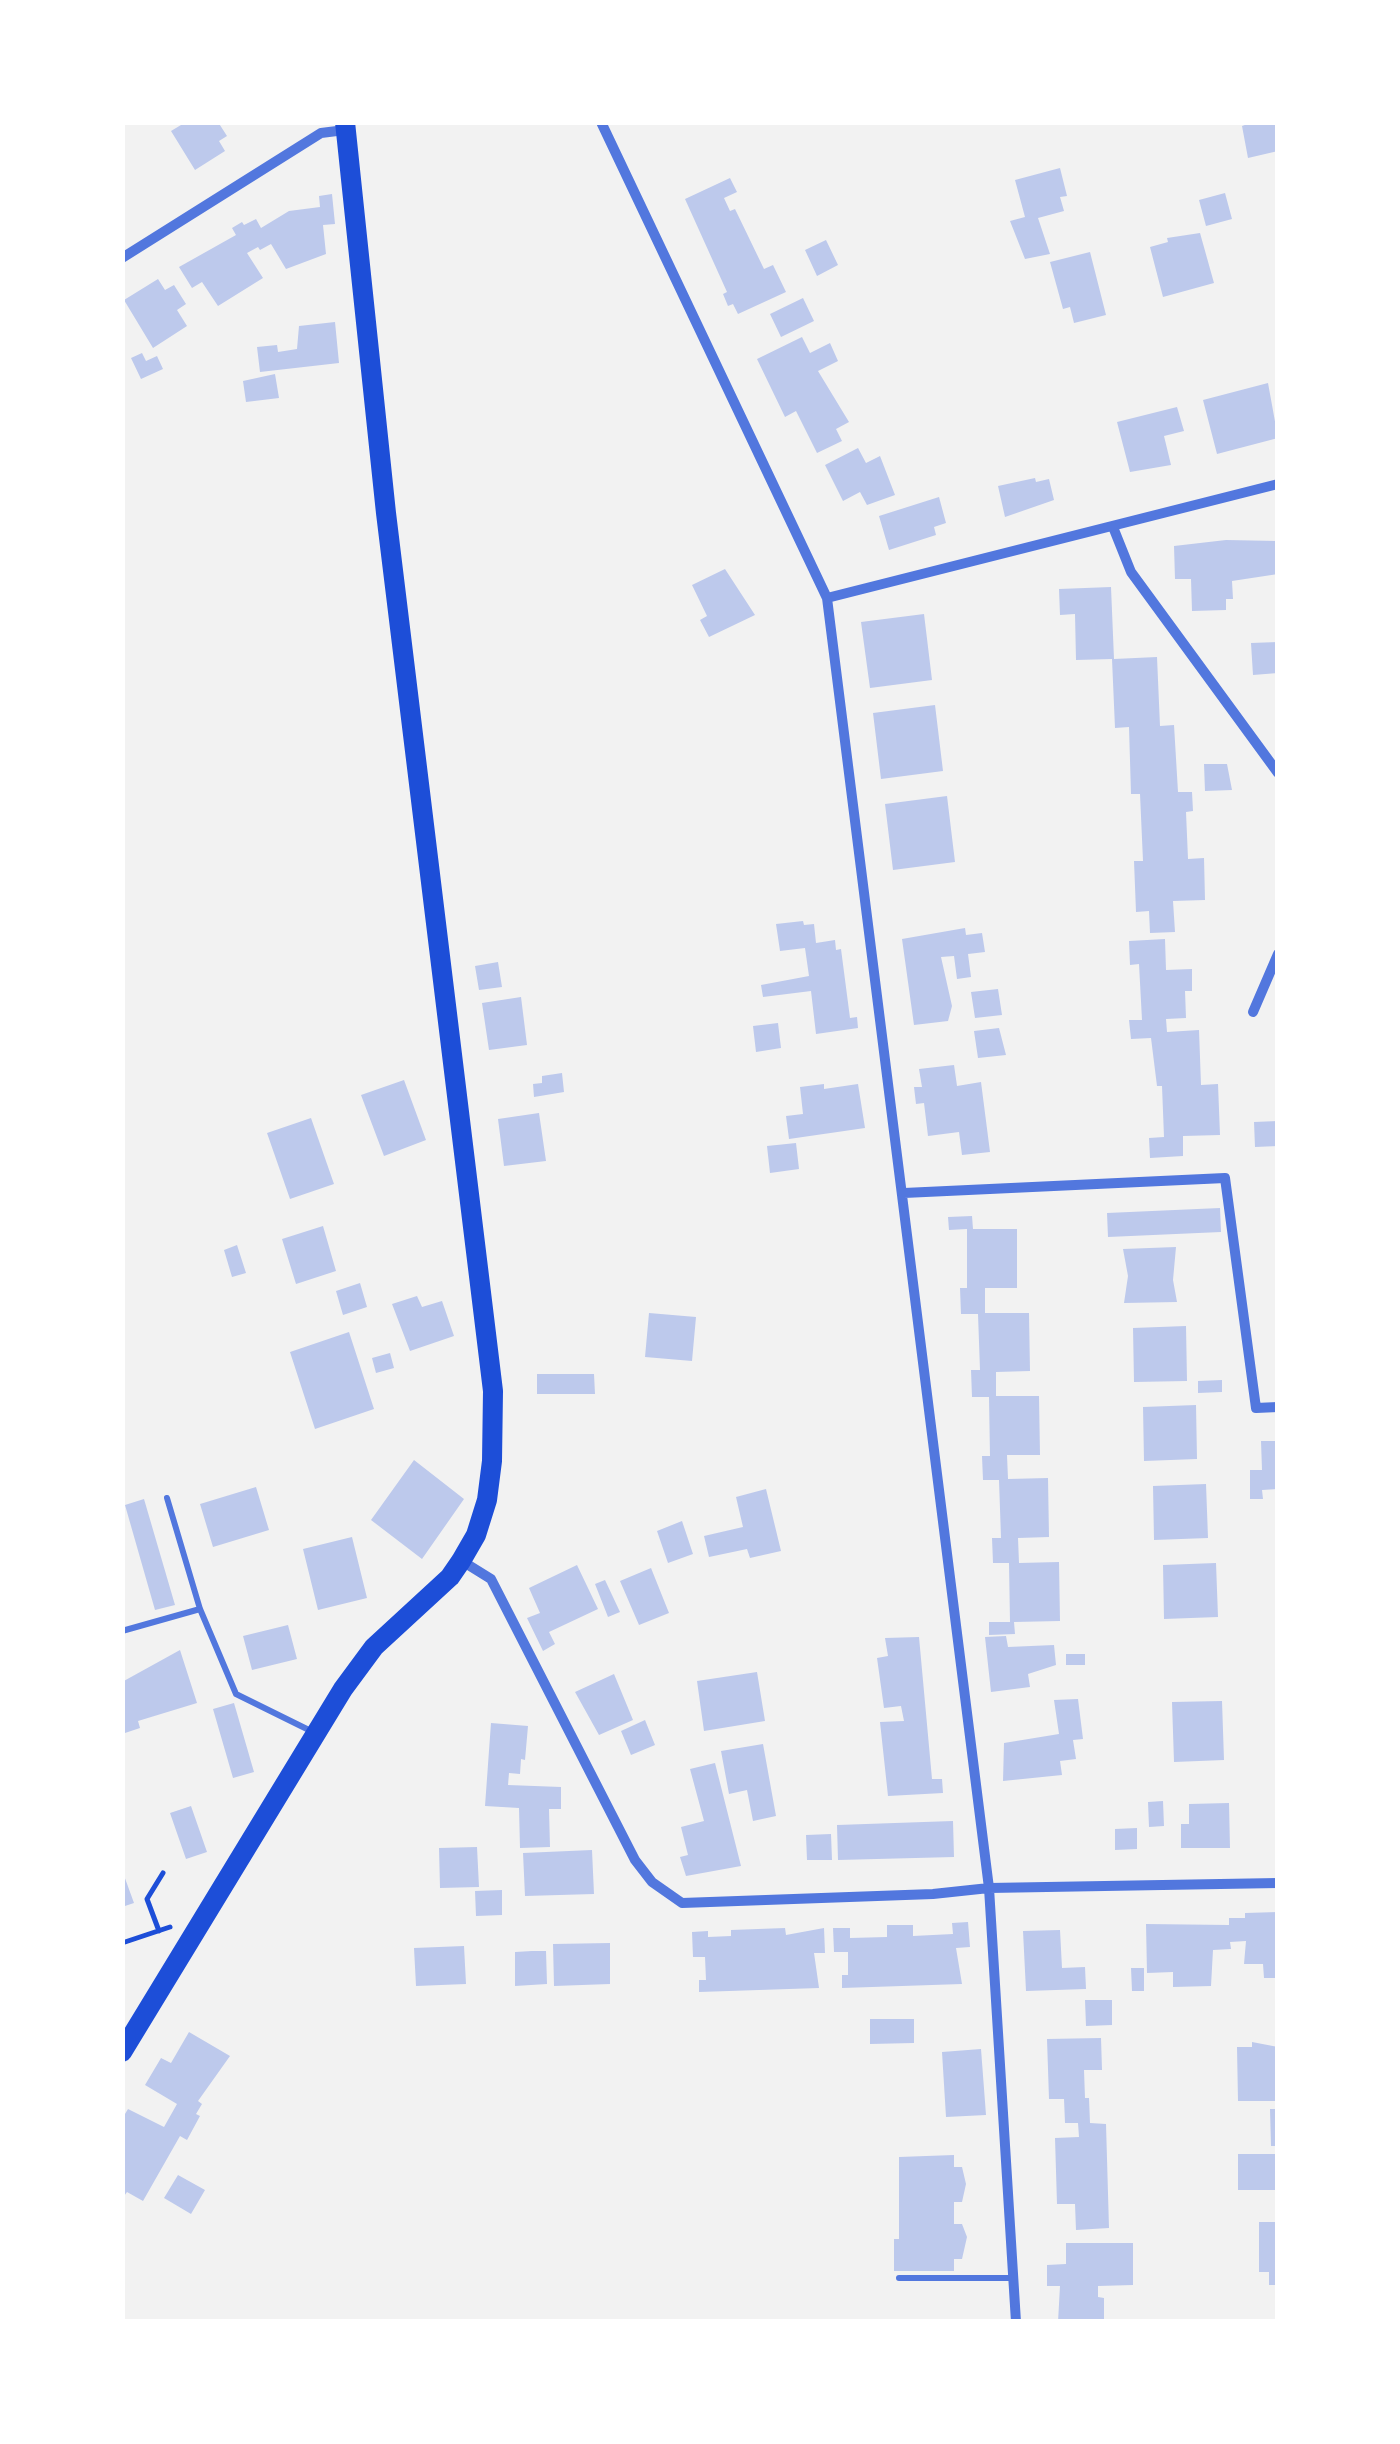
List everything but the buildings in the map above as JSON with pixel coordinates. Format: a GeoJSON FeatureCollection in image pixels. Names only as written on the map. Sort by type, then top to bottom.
{"type":"FeatureCollection","features":[{"type":"Feature","properties":{"kind":"main road"},"geometry":{"type":"LineString","coordinates":[[122,2052],[314,1733],[374,1646],[450,1576],[476,1535],[486,1500],[492,1391],[386,514],[346,126]]}},
{"type":"Feature","properties":{"kind":"street"},"geometry":{"type":"LineString","coordinates":[[601,122],[827,598],[989,1888],[1016,2322]]}},
{"type":"Feature","properties":{"kind":"street"},"geometry":{"type":"LineString","coordinates":[[122,258],[321,132],[346,126]]}},
{"type":"Feature","properties":{"kind":"street"},"geometry":{"type":"LineString","coordinates":[[827,598],[1278,484]]}},
{"type":"Feature","properties":{"kind":"street"},"geometry":{"type":"LineString","coordinates":[[1113,527],[1131,572],[1278,772]]}},
{"type":"Feature","properties":{"kind":"street"},"geometry":{"type":"LineString","coordinates":[[1253,1012],[1278,954]]}},
{"type":"Feature","properties":{"kind":"street"},"geometry":{"type":"LineString","coordinates":[[904,1193],[1225,1178],[1256,1408],[1278,1407]]}},
{"type":"Feature","properties":{"kind":"street"},"geometry":{"type":"LineString","coordinates":[[461,1560],[491,1579],[635,1860],[652,1882],[682,1902],[934,1894],[989,1888],[1278,1883]]}},
{"type":"Feature","properties":{"kind":"lane"},"geometry":{"type":"LineString","coordinates":[[167,1498],[200,1609],[236,1694],[314,1733]]}},
{"type":"Feature","properties":{"kind":"lane"},"geometry":{"type":"LineString","coordinates":[[122,1630],[200,1609]]}},
{"type":"Feature","properties":{"kind":"lane"},"geometry":{"type":"LineString","coordinates":[[899,2278],[1014,2278]]}},
{"type":"Feature","properties":{"kind":"path"},"geometry":{"type":"LineString","coordinates":[[159,1931],[147,1898],[163,1873]]}},
{"type":"Feature","properties":{"kind":"path"},"geometry":{"type":"LineString","coordinates":[[122,1943],[206,1916]]}}]}
